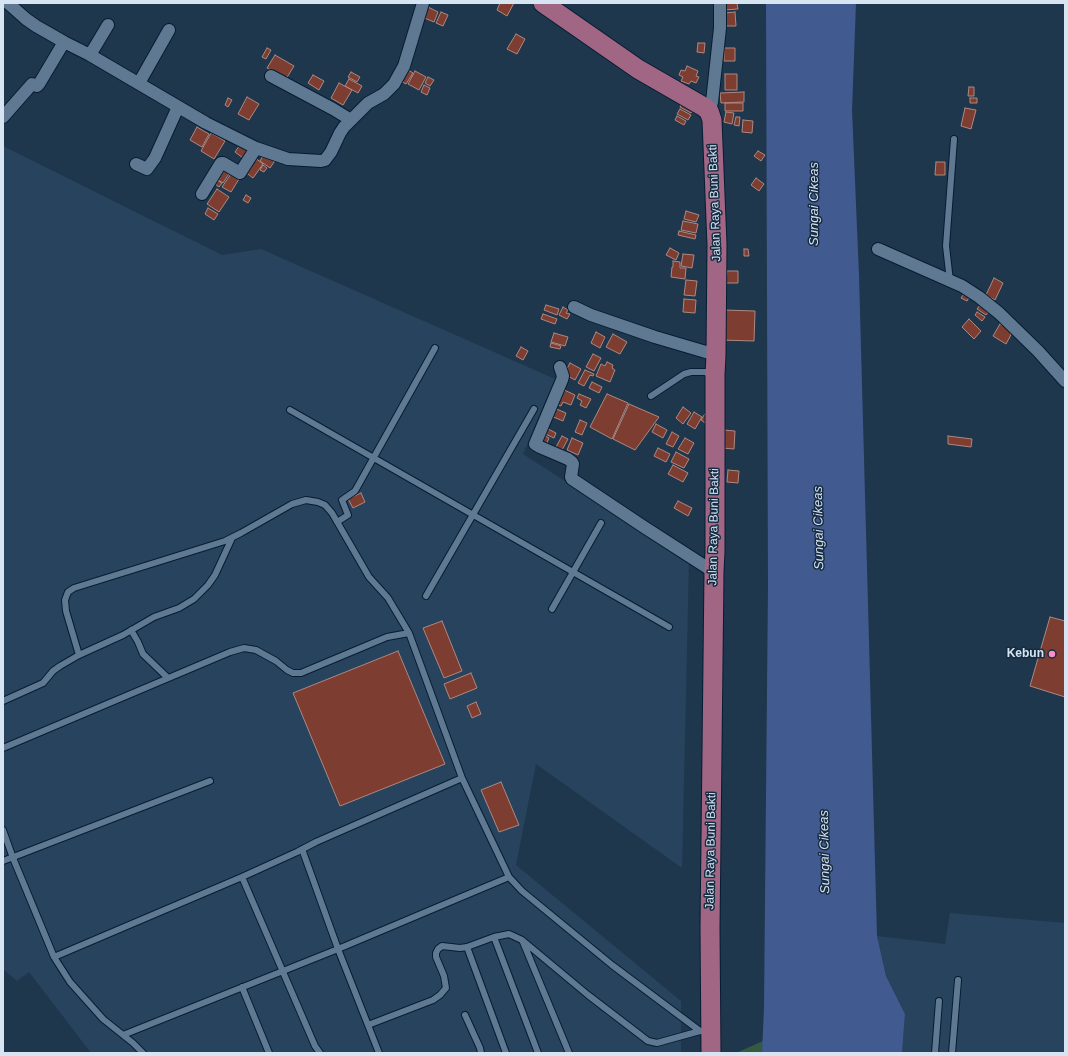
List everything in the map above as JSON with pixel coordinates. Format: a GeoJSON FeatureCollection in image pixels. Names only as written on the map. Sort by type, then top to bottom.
{"type":"FeatureCollection","features":[{"type":"Feature","properties":{"kind":"main road"},"geometry":{"type":"LineString","coordinates":[[543,3],[638,69],[709,111]]}},
{"type":"Feature","properties":{"kind":"main road","name":"Jalan Raya Buni Bakti"},"geometry":{"type":"LineString","coordinates":[[709,111],[712,120],[717,245],[710,928],[706,1032],[711,1053]]}},
{"type":"Feature","properties":{"kind":"street"},"geometry":{"type":"LineString","coordinates":[[8,3],[36,26],[90,55],[206,123],[256,148],[288,159],[321,161],[325,160],[331,152],[340,133],[351,120],[368,103],[384,94],[394,84],[404,66],[423,3]]}},
{"type":"Feature","properties":{"kind":"street","name":"Jalan Raya Buni Bakti"},"geometry":{"type":"LineString","coordinates":[[709,111],[712,102],[715,78],[720,28],[720,3]]}},
{"type":"Feature","properties":{"kind":"street"},"geometry":{"type":"LineString","coordinates":[[90,55],[108,25]]}},
{"type":"Feature","properties":{"kind":"street"},"geometry":{"type":"LineString","coordinates":[[139,83],[169,30]]}},
{"type":"Feature","properties":{"kind":"street"},"geometry":{"type":"LineString","coordinates":[[3,117],[32,84],[37,86],[39,84],[64,42]]}},
{"type":"Feature","properties":{"kind":"street"},"geometry":{"type":"LineString","coordinates":[[271,76],[351,120]]}},
{"type":"Feature","properties":{"kind":"street"},"geometry":{"type":"LineString","coordinates":[[136,164],[147,169],[155,158],[178,107]]}},
{"type":"Feature","properties":{"kind":"street"},"geometry":{"type":"LineString","coordinates":[[202,194],[221,163],[240,173],[256,148]]}},
{"type":"Feature","properties":{"kind":"street"},"geometry":{"type":"LineString","coordinates":[[878,249],[962,286],[979,297],[999,314],[1038,352],[1065,381]]}},
{"type":"Feature","properties":{"kind":"street"},"geometry":{"type":"LineString","coordinates":[[574,307],[591,315],[655,337],[716,355]]}},
{"type":"Feature","properties":{"kind":"street"},"geometry":{"type":"LineString","coordinates":[[560,367],[563,376],[562,380],[535,444],[568,459],[573,464],[572,479],[714,572]]}},
{"type":"Feature","properties":{"kind":"lane"},"geometry":{"type":"LineString","coordinates":[[950,281],[946,246],[954,139]]}},
{"type":"Feature","properties":{"kind":"lane"},"geometry":{"type":"LineString","coordinates":[[337,522],[348,515],[342,500],[355,492],[435,348]]}},
{"type":"Feature","properties":{"kind":"lane"},"geometry":{"type":"LineString","coordinates":[[651,396],[684,374],[691,372],[705,372],[715,375]]}},
{"type":"Feature","properties":{"kind":"lane"},"geometry":{"type":"LineString","coordinates":[[426,596],[534,409]]}},
{"type":"Feature","properties":{"kind":"lane"},"geometry":{"type":"LineString","coordinates":[[290,410],[669,627]]}},
{"type":"Feature","properties":{"kind":"lane"},"geometry":{"type":"LineString","coordinates":[[79,655],[66,611],[65,600],[68,592],[74,588],[226,541],[292,504],[306,500],[325,505],[332,513],[369,577],[388,598],[408,632],[462,778],[509,877],[522,891],[612,965],[706,1032]]}},
{"type":"Feature","properties":{"kind":"lane"},"geometry":{"type":"LineString","coordinates":[[552,609],[601,523]]}},
{"type":"Feature","properties":{"kind":"lane"},"geometry":{"type":"LineString","coordinates":[[3,701],[43,683],[53,671],[79,655],[154,617],[179,608],[194,599],[208,585],[215,574],[232,538]]}},
{"type":"Feature","properties":{"kind":"lane"},"geometry":{"type":"LineString","coordinates":[[130,630],[138,642],[143,654],[168,678]]}},
{"type":"Feature","properties":{"kind":"lane"},"geometry":{"type":"LineString","coordinates":[[4,747],[230,652],[244,648],[256,650],[276,661],[293,673],[301,673],[387,637],[408,632]]}},
{"type":"Feature","properties":{"kind":"lane"},"geometry":{"type":"LineString","coordinates":[[54,957],[242,877],[302,850],[316,842],[462,778]]}},
{"type":"Feature","properties":{"kind":"lane"},"geometry":{"type":"LineString","coordinates":[[3,861],[210,781]]}},
{"type":"Feature","properties":{"kind":"lane"},"geometry":{"type":"LineString","coordinates":[[3,830],[54,957],[70,982],[103,1019],[143,1053]]}},
{"type":"Feature","properties":{"kind":"lane"},"geometry":{"type":"LineString","coordinates":[[302,850],[338,949],[379,1053]]}},
{"type":"Feature","properties":{"kind":"lane"},"geometry":{"type":"LineString","coordinates":[[242,877],[315,1046],[320,1053]]}},
{"type":"Feature","properties":{"kind":"lane"},"geometry":{"type":"LineString","coordinates":[[123,1035],[338,949],[509,877]]}},
{"type":"Feature","properties":{"kind":"lane"},"geometry":{"type":"LineString","coordinates":[[368,1025],[433,1000],[440,995],[446,988],[444,976],[436,957],[436,953],[442,946],[460,948],[467,947],[494,937],[509,934],[522,940],[588,995],[648,1041],[657,1042],[706,1032]]}},
{"type":"Feature","properties":{"kind":"lane"},"geometry":{"type":"LineString","coordinates":[[494,937],[538,1053]]}},
{"type":"Feature","properties":{"kind":"lane"},"geometry":{"type":"LineString","coordinates":[[522,940],[569,1053]]}},
{"type":"Feature","properties":{"kind":"lane"},"geometry":{"type":"LineString","coordinates":[[467,947],[506,1053]]}},
{"type":"Feature","properties":{"kind":"lane"},"geometry":{"type":"LineString","coordinates":[[952,1053],[958,980]]}},
{"type":"Feature","properties":{"kind":"lane"},"geometry":{"type":"LineString","coordinates":[[242,987],[269,1053]]}},
{"type":"Feature","properties":{"kind":"lane"},"geometry":{"type":"LineString","coordinates":[[935,1053],[939,1001]]}},
{"type":"Feature","properties":{"kind":"lane"},"geometry":{"type":"LineString","coordinates":[[465,1015],[481,1053]]}},
{"type":"Feature","properties":{"kind":"shaded area"},"geometry":{"type":"Polygon","coordinates":[[[3,146],[222,255],[261,249],[555,379],[523,454],[689,561],[682,868],[536,764],[516,865],[681,1001],[681,1053],[91,1053],[29,972],[17,981],[3,969],[3,146]]]}},
{"type":"Feature","properties":{"kind":"shaded area"},"geometry":{"type":"Polygon","coordinates":[[[950,913],[1065,923],[1065,1053],[902,1053],[905,1014],[886,976],[877,936],[945,944],[950,913]]]}},
{"type":"Feature","properties":{"kind":"green space"},"geometry":{"type":"Polygon","coordinates":[[[763,1041],[762,1053],[736,1053],[763,1041]]]}},
{"type":"Feature","properties":{"kind":"water","name":"Sungai Cikeas"},"geometry":{"type":"Polygon","coordinates":[[[766,3],[856,3],[852,110],[859,275],[877,936],[886,976],[905,1014],[902,1053],[762,1053],[764,1008],[768,585],[766,3]]]}},
{"type":"Feature","properties":{"kind":"building"},"geometry":{"type":"Polygon","coordinates":[[[500,3],[514,3],[507,16],[497,10],[500,3]]]}},
{"type":"Feature","properties":{"kind":"building"},"geometry":{"type":"Polygon","coordinates":[[[724,3],[737,3],[738,9],[724,10],[724,3]]]}},
{"type":"Feature","properties":{"kind":"building"},"geometry":{"type":"Polygon","coordinates":[[[426,6],[438,12],[434,22],[422,17],[426,6]]]}},
{"type":"Feature","properties":{"kind":"building"},"geometry":{"type":"Polygon","coordinates":[[[441,12],[448,15],[443,26],[436,23],[441,12]]]}},
{"type":"Feature","properties":{"kind":"building"},"geometry":{"type":"Polygon","coordinates":[[[735,12],[736,26],[725,26],[724,13],[735,12]]]}},
{"type":"Feature","properties":{"kind":"building"},"geometry":{"type":"Polygon","coordinates":[[[516,34],[525,39],[517,54],[507,49],[516,34]]]}},
{"type":"Feature","properties":{"kind":"building"},"geometry":{"type":"Polygon","coordinates":[[[698,43],[705,43],[704,53],[697,52],[698,43]]]}},
{"type":"Feature","properties":{"kind":"building"},"geometry":{"type":"Polygon","coordinates":[[[267,48],[271,50],[266,59],[262,57],[267,48]]]}},
{"type":"Feature","properties":{"kind":"building"},"geometry":{"type":"Polygon","coordinates":[[[724,48],[735,48],[735,61],[724,61],[724,48]]]}},
{"type":"Feature","properties":{"kind":"building"},"geometry":{"type":"Polygon","coordinates":[[[275,55],[294,66],[286,79],[267,68],[275,55]]]}},
{"type":"Feature","properties":{"kind":"building"},"geometry":{"type":"Polygon","coordinates":[[[687,66],[698,71],[696,76],[699,77],[696,83],[691,81],[689,84],[681,81],[683,77],[679,75],[681,70],[685,71],[687,66]]]}},
{"type":"Feature","properties":{"kind":"building"},"geometry":{"type":"Polygon","coordinates":[[[405,68],[413,73],[406,84],[399,80],[405,68]]]}},
{"type":"Feature","properties":{"kind":"building"},"geometry":{"type":"Polygon","coordinates":[[[415,71],[426,77],[419,90],[408,84],[415,71]]]}},
{"type":"Feature","properties":{"kind":"building"},"geometry":{"type":"Polygon","coordinates":[[[351,72],[360,77],[357,82],[348,77],[351,72]]]}},
{"type":"Feature","properties":{"kind":"building"},"geometry":{"type":"Polygon","coordinates":[[[725,74],[737,74],[737,90],[725,90],[725,74]]]}},
{"type":"Feature","properties":{"kind":"building"},"geometry":{"type":"Polygon","coordinates":[[[313,75],[324,81],[319,90],[308,83],[313,75]]]}},
{"type":"Feature","properties":{"kind":"building"},"geometry":{"type":"Polygon","coordinates":[[[428,77],[434,80],[430,86],[425,83],[428,77]]]}},
{"type":"Feature","properties":{"kind":"building"},"geometry":{"type":"Polygon","coordinates":[[[349,79],[362,86],[358,93],[345,86],[349,79]]]}},
{"type":"Feature","properties":{"kind":"building"},"geometry":{"type":"Polygon","coordinates":[[[339,83],[352,90],[343,105],[331,98],[339,83]]]}},
{"type":"Feature","properties":{"kind":"building"},"geometry":{"type":"Polygon","coordinates":[[[424,85],[430,88],[427,95],[421,92],[424,85]]]}},
{"type":"Feature","properties":{"kind":"building"},"geometry":{"type":"Polygon","coordinates":[[[969,87],[974,87],[974,96],[968,96],[969,87]]]}},
{"type":"Feature","properties":{"kind":"building"},"geometry":{"type":"Polygon","coordinates":[[[744,92],[744,102],[721,103],[720,93],[744,92]]]}},
{"type":"Feature","properties":{"kind":"building"},"geometry":{"type":"Polygon","coordinates":[[[247,97],[259,104],[249,120],[238,114],[247,97]]]}},
{"type":"Feature","properties":{"kind":"building"},"geometry":{"type":"Polygon","coordinates":[[[228,98],[232,100],[228,107],[225,105],[228,98]]]}},
{"type":"Feature","properties":{"kind":"building"},"geometry":{"type":"Polygon","coordinates":[[[970,98],[977,98],[977,103],[970,103],[970,98]]]}},
{"type":"Feature","properties":{"kind":"building"},"geometry":{"type":"Polygon","coordinates":[[[682,102],[693,108],[691,113],[680,107],[682,102]]]}},
{"type":"Feature","properties":{"kind":"building"},"geometry":{"type":"Polygon","coordinates":[[[725,103],[743,103],[743,111],[725,111],[725,103]]]}},
{"type":"Feature","properties":{"kind":"building"},"geometry":{"type":"Polygon","coordinates":[[[965,108],[976,110],[971,129],[961,126],[965,108]]]}},
{"type":"Feature","properties":{"kind":"building"},"geometry":{"type":"Polygon","coordinates":[[[680,109],[691,115],[688,120],[677,114],[680,109]]]}},
{"type":"Feature","properties":{"kind":"building"},"geometry":{"type":"Polygon","coordinates":[[[726,112],[734,113],[732,124],[724,122],[726,112]]]}},
{"type":"Feature","properties":{"kind":"building"},"geometry":{"type":"Polygon","coordinates":[[[677,116],[686,121],[684,125],[675,120],[677,116]]]}},
{"type":"Feature","properties":{"kind":"building"},"geometry":{"type":"Polygon","coordinates":[[[736,117],[740,117],[739,126],[734,125],[736,117]]]}},
{"type":"Feature","properties":{"kind":"building"},"geometry":{"type":"Polygon","coordinates":[[[743,120],[753,121],[752,133],[742,132],[743,120]]]}},
{"type":"Feature","properties":{"kind":"building"},"geometry":{"type":"Polygon","coordinates":[[[197,127],[209,134],[202,147],[190,140],[197,127]]]}},
{"type":"Feature","properties":{"kind":"building"},"geometry":{"type":"Polygon","coordinates":[[[211,133],[225,141],[214,159],[201,151],[211,133]]]}},
{"type":"Feature","properties":{"kind":"building"},"geometry":{"type":"Polygon","coordinates":[[[242,142],[250,148],[243,158],[235,152],[242,142]]]}},
{"type":"Feature","properties":{"kind":"building"},"geometry":{"type":"Polygon","coordinates":[[[266,151],[276,159],[270,168],[260,161],[266,151]]]}},
{"type":"Feature","properties":{"kind":"building"},"geometry":{"type":"Polygon","coordinates":[[[758,151],[765,155],[761,161],[754,156],[758,151]]]}},
{"type":"Feature","properties":{"kind":"building"},"geometry":{"type":"Polygon","coordinates":[[[254,157],[263,164],[253,178],[244,171],[254,157]]]}},
{"type":"Feature","properties":{"kind":"building"},"geometry":{"type":"Polygon","coordinates":[[[936,162],[945,162],[945,175],[935,175],[936,162]]]}},
{"type":"Feature","properties":{"kind":"building"},"geometry":{"type":"Polygon","coordinates":[[[263,165],[267,168],[264,172],[260,170],[263,165]]]}},
{"type":"Feature","properties":{"kind":"building"},"geometry":{"type":"Polygon","coordinates":[[[227,166],[232,169],[223,183],[218,180],[227,166]]]}},
{"type":"Feature","properties":{"kind":"building"},"geometry":{"type":"Polygon","coordinates":[[[231,174],[239,179],[231,192],[222,187],[231,174]]]}},
{"type":"Feature","properties":{"kind":"building"},"geometry":{"type":"Polygon","coordinates":[[[213,178],[222,183],[219,187],[211,181],[213,178]]]}},
{"type":"Feature","properties":{"kind":"building"},"geometry":{"type":"Polygon","coordinates":[[[756,178],[764,184],[759,191],[751,185],[756,178]]]}},
{"type":"Feature","properties":{"kind":"building"},"geometry":{"type":"Polygon","coordinates":[[[217,189],[229,197],[219,212],[207,204],[217,189]]]}},
{"type":"Feature","properties":{"kind":"building"},"geometry":{"type":"Polygon","coordinates":[[[246,195],[251,198],[248,203],[243,200],[246,195]]]}},
{"type":"Feature","properties":{"kind":"building"},"geometry":{"type":"Polygon","coordinates":[[[208,208],[218,214],[214,220],[205,214],[208,208]]]}},
{"type":"Feature","properties":{"kind":"building"},"geometry":{"type":"Polygon","coordinates":[[[686,211],[699,215],[696,222],[684,219],[686,211]]]}},
{"type":"Feature","properties":{"kind":"building"},"geometry":{"type":"Polygon","coordinates":[[[683,221],[698,224],[696,233],[681,230],[683,221]]]}},
{"type":"Feature","properties":{"kind":"building"},"geometry":{"type":"Polygon","coordinates":[[[679,231],[696,235],[695,239],[678,235],[679,231]]]}},
{"type":"Feature","properties":{"kind":"building"},"geometry":{"type":"Polygon","coordinates":[[[670,248],[679,253],[676,260],[666,255],[670,248]]]}},
{"type":"Feature","properties":{"kind":"building"},"geometry":{"type":"Polygon","coordinates":[[[744,249],[748,249],[749,256],[744,256],[744,249]]]}},
{"type":"Feature","properties":{"kind":"building"},"geometry":{"type":"Polygon","coordinates":[[[683,254],[694,255],[692,268],[681,266],[683,254]]]}},
{"type":"Feature","properties":{"kind":"building"},"geometry":{"type":"Polygon","coordinates":[[[673,261],[680,262],[680,268],[686,268],[685,279],[671,277],[673,261]]]}},
{"type":"Feature","properties":{"kind":"building"},"geometry":{"type":"Polygon","coordinates":[[[727,271],[738,271],[738,283],[726,283],[727,271]]]}},
{"type":"Feature","properties":{"kind":"building"},"geometry":{"type":"Polygon","coordinates":[[[994,278],[1003,283],[995,300],[986,295],[994,278]]]}},
{"type":"Feature","properties":{"kind":"building"},"geometry":{"type":"Polygon","coordinates":[[[686,280],[697,281],[695,296],[684,295],[686,280]]]}},
{"type":"Feature","properties":{"kind":"building"},"geometry":{"type":"Polygon","coordinates":[[[966,291],[971,294],[967,301],[961,298],[966,291]]]}},
{"type":"Feature","properties":{"kind":"building"},"geometry":{"type":"Polygon","coordinates":[[[684,299],[696,300],[695,313],[683,312],[684,299]]]}},
{"type":"Feature","properties":{"kind":"building"},"geometry":{"type":"Polygon","coordinates":[[[546,305],[559,309],[557,315],[544,310],[546,305]]]}},
{"type":"Feature","properties":{"kind":"building"},"geometry":{"type":"Polygon","coordinates":[[[980,305],[989,311],[986,315],[977,309],[980,305]]]}},
{"type":"Feature","properties":{"kind":"building"},"geometry":{"type":"Polygon","coordinates":[[[563,307],[568,310],[566,313],[570,314],[567,319],[559,315],[563,307]]]}},
{"type":"Feature","properties":{"kind":"building"},"geometry":{"type":"Polygon","coordinates":[[[724,310],[755,311],[754,341],[720,340],[724,310]]]}},
{"type":"Feature","properties":{"kind":"building"},"geometry":{"type":"Polygon","coordinates":[[[977,312],[985,317],[982,321],[975,315],[977,312]]]}},
{"type":"Feature","properties":{"kind":"building"},"geometry":{"type":"Polygon","coordinates":[[[543,314],[557,319],[555,324],[541,319],[543,314]]]}},
{"type":"Feature","properties":{"kind":"building"},"geometry":{"type":"Polygon","coordinates":[[[969,319],[981,331],[974,339],[962,327],[969,319]]]}},
{"type":"Feature","properties":{"kind":"building"},"geometry":{"type":"Polygon","coordinates":[[[1000,324],[1013,331],[1006,344],[993,336],[1000,324]]]}},
{"type":"Feature","properties":{"kind":"building"},"geometry":{"type":"Polygon","coordinates":[[[596,332],[605,337],[600,348],[591,343],[596,332]]]}},
{"type":"Feature","properties":{"kind":"building"},"geometry":{"type":"Polygon","coordinates":[[[554,333],[568,337],[565,346],[551,342],[554,333]]]}},
{"type":"Feature","properties":{"kind":"building"},"geometry":{"type":"Polygon","coordinates":[[[613,334],[627,342],[620,354],[606,347],[613,334]]]}},
{"type":"Feature","properties":{"kind":"building"},"geometry":{"type":"Polygon","coordinates":[[[551,343],[561,346],[560,349],[550,347],[551,343]]]}},
{"type":"Feature","properties":{"kind":"building"},"geometry":{"type":"Polygon","coordinates":[[[521,347],[528,351],[523,360],[516,356],[521,347]]]}},
{"type":"Feature","properties":{"kind":"building"},"geometry":{"type":"Polygon","coordinates":[[[593,354],[601,358],[594,371],[586,367],[593,354]]]}},
{"type":"Feature","properties":{"kind":"building"},"geometry":{"type":"Polygon","coordinates":[[[607,362],[613,365],[612,368],[615,370],[610,382],[596,376],[601,364],[605,366],[607,362]]]}},
{"type":"Feature","properties":{"kind":"building"},"geometry":{"type":"Polygon","coordinates":[[[570,363],[581,369],[575,380],[564,374],[570,363]]]}},
{"type":"Feature","properties":{"kind":"building"},"geometry":{"type":"Polygon","coordinates":[[[585,370],[594,374],[593,376],[590,375],[584,386],[578,383],[585,370]]]}},
{"type":"Feature","properties":{"kind":"building"},"geometry":{"type":"Polygon","coordinates":[[[592,382],[602,387],[599,393],[589,388],[592,382]]]}},
{"type":"Feature","properties":{"kind":"building"},"geometry":{"type":"Polygon","coordinates":[[[560,388],[575,395],[571,405],[563,402],[561,406],[553,403],[560,388]]]}},
{"type":"Feature","properties":{"kind":"building"},"geometry":{"type":"Polygon","coordinates":[[[579,394],[591,399],[586,408],[580,405],[582,401],[577,398],[579,394]]]}},
{"type":"Feature","properties":{"kind":"building"},"geometry":{"type":"Polygon","coordinates":[[[607,394],[628,403],[612,439],[590,427],[607,394]]]}},
{"type":"Feature","properties":{"kind":"building"},"geometry":{"type":"Polygon","coordinates":[[[629,404],[659,417],[635,450],[613,439],[629,404]]]}},
{"type":"Feature","properties":{"kind":"building"},"geometry":{"type":"Polygon","coordinates":[[[683,407],[691,413],[683,424],[676,418],[683,407]]]}},
{"type":"Feature","properties":{"kind":"building"},"geometry":{"type":"Polygon","coordinates":[[[554,408],[566,413],[563,421],[551,416],[554,408]]]}},
{"type":"Feature","properties":{"kind":"building"},"geometry":{"type":"Polygon","coordinates":[[[694,412],[702,417],[695,429],[687,424],[694,412]]]}},
{"type":"Feature","properties":{"kind":"building"},"geometry":{"type":"Polygon","coordinates":[[[706,412],[710,415],[705,423],[701,420],[706,412]]]}},
{"type":"Feature","properties":{"kind":"building"},"geometry":{"type":"Polygon","coordinates":[[[580,420],[587,423],[582,435],[575,432],[580,420]]]}},
{"type":"Feature","properties":{"kind":"building"},"geometry":{"type":"Polygon","coordinates":[[[656,424],[667,430],[663,438],[652,432],[656,424]]]}},
{"type":"Feature","properties":{"kind":"building"},"geometry":{"type":"Polygon","coordinates":[[[546,428],[556,433],[554,438],[543,433],[546,428]]]}},
{"type":"Feature","properties":{"kind":"building"},"geometry":{"type":"Polygon","coordinates":[[[723,430],[735,431],[734,449],[722,448],[723,430]]]}},
{"type":"Feature","properties":{"kind":"building"},"geometry":{"type":"Polygon","coordinates":[[[672,432],[679,436],[673,447],[666,444],[672,432]]]}},
{"type":"Feature","properties":{"kind":"building"},"geometry":{"type":"Polygon","coordinates":[[[541,434],[549,438],[546,445],[537,441],[541,434]]]}},
{"type":"Feature","properties":{"kind":"building"},"geometry":{"type":"Polygon","coordinates":[[[562,436],[568,439],[562,450],[556,447],[562,436]]]}},
{"type":"Feature","properties":{"kind":"building"},"geometry":{"type":"Polygon","coordinates":[[[948,436],[972,439],[971,447],[948,444],[948,436]]]}},
{"type":"Feature","properties":{"kind":"building"},"geometry":{"type":"Polygon","coordinates":[[[572,438],[583,443],[578,455],[567,450],[572,438]]]}},
{"type":"Feature","properties":{"kind":"building"},"geometry":{"type":"Polygon","coordinates":[[[685,438],[694,443],[688,454],[678,449],[685,438]]]}},
{"type":"Feature","properties":{"kind":"building"},"geometry":{"type":"Polygon","coordinates":[[[658,448],[670,454],[666,462],[654,456],[658,448]]]}},
{"type":"Feature","properties":{"kind":"building"},"geometry":{"type":"Polygon","coordinates":[[[676,452],[689,459],[684,468],[671,462],[676,452]]]}},
{"type":"Feature","properties":{"kind":"building"},"geometry":{"type":"Polygon","coordinates":[[[673,465],[688,473],[683,482],[668,474],[673,465]]]}},
{"type":"Feature","properties":{"kind":"building"},"geometry":{"type":"Polygon","coordinates":[[[728,470],[739,471],[738,483],[727,482],[728,470]]]}},
{"type":"Feature","properties":{"kind":"building"},"geometry":{"type":"Polygon","coordinates":[[[361,493],[365,502],[353,508],[348,499],[361,493]]]}},
{"type":"Feature","properties":{"kind":"building"},"geometry":{"type":"Polygon","coordinates":[[[678,501],[692,508],[688,516],[674,508],[678,501]]]}},
{"type":"Feature","properties":{"kind":"building","name":"Kebun"},"geometry":{"type":"Polygon","coordinates":[[[1050,617],[1065,621],[1065,697],[1030,686],[1050,617]]]}},
{"type":"Feature","properties":{"kind":"building"},"geometry":{"type":"Polygon","coordinates":[[[442,621],[462,671],[444,678],[423,628],[442,621]]]}},
{"type":"Feature","properties":{"kind":"building"},"geometry":{"type":"Polygon","coordinates":[[[398,651],[445,764],[340,806],[293,693],[398,651]]]}},
{"type":"Feature","properties":{"kind":"building"},"geometry":{"type":"Polygon","coordinates":[[[471,673],[477,688],[450,699],[444,684],[471,673]]]}},
{"type":"Feature","properties":{"kind":"building"},"geometry":{"type":"Polygon","coordinates":[[[476,702],[481,714],[472,718],[467,706],[476,702]]]}},
{"type":"Feature","properties":{"kind":"building"},"geometry":{"type":"Polygon","coordinates":[[[501,782],[519,825],[499,832],[481,790],[501,782]]]}},
{"type":"Feature","properties":{"kind":"place","name":"Kebun"},"geometry":{"type":"Point","coordinates":[1052,654]}}]}
